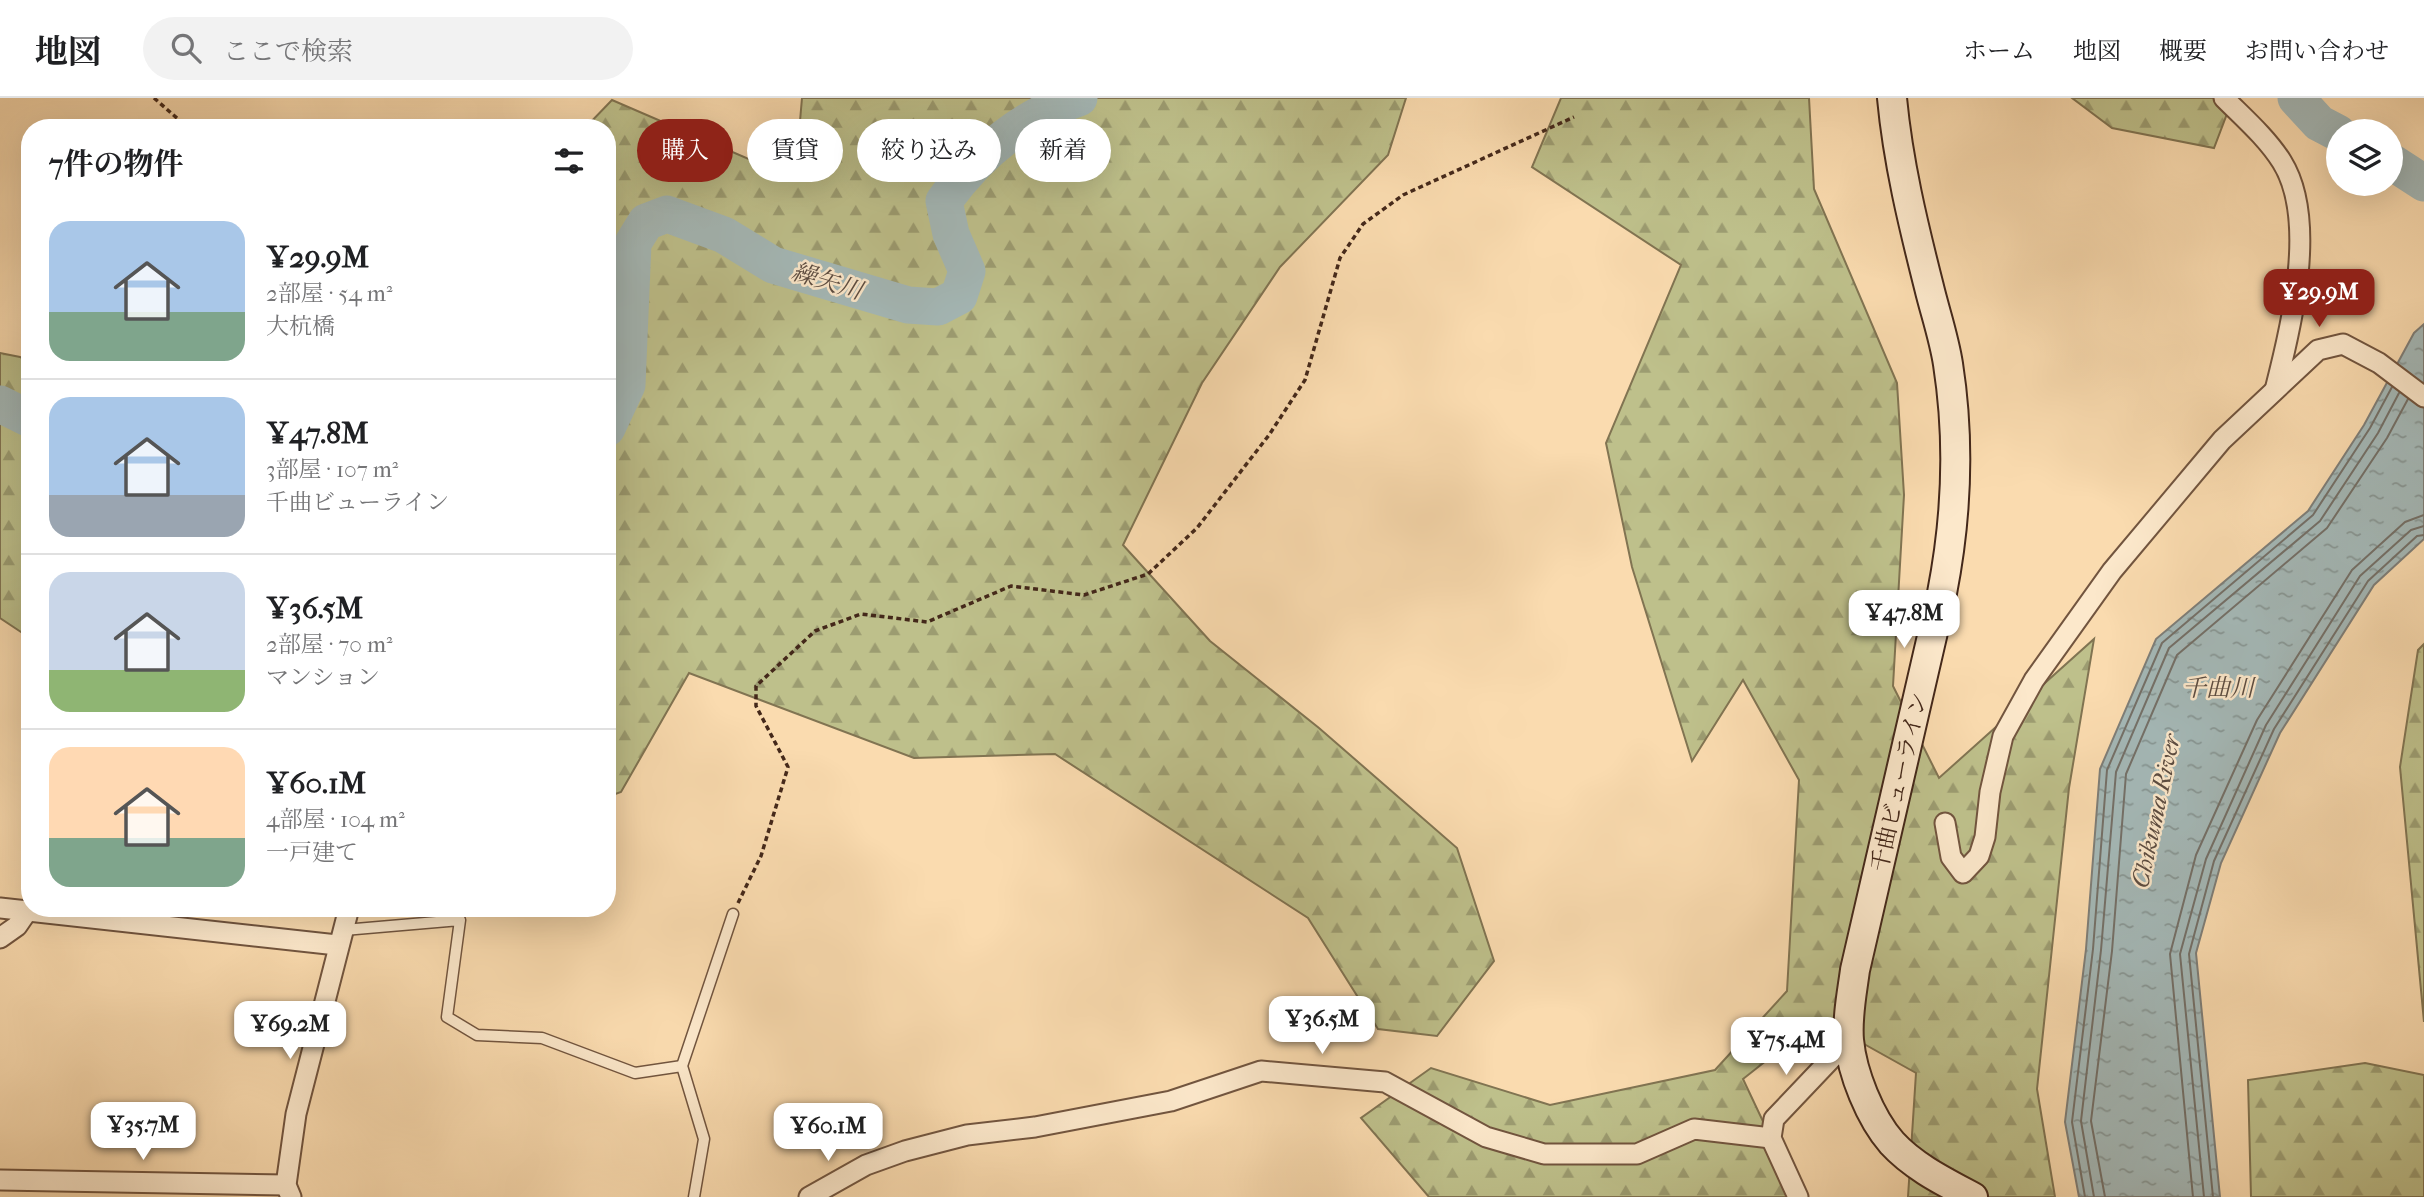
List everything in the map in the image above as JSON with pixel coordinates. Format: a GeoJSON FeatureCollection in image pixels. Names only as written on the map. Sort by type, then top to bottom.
{"type":"FeatureCollection","features":[{"type":"Feature","properties":{"kind":"street","name":"千曲ビューライン"},"geometry":{"type":"LineString","coordinates":[[1892,98],[1903,179],[1947,362],[1955,427],[1956,487],[1951,548],[1942,593],[1855,970],[1849,1007],[1849,1040],[1858,1076],[1875,1116],[1891,1142],[1912,1161],[1973,1197]]}},
{"type":"Feature","properties":{"kind":"street"},"geometry":{"type":"LineString","coordinates":[[2224,98],[2283,164],[2297,206],[2295,314],[2275,390]]}},
{"type":"Feature","properties":{"kind":"street"},"geometry":{"type":"LineString","coordinates":[[1945,823],[1951,857],[1963,873],[1979,856],[1985,836],[1990,792],[2003,736],[2034,680],[2112,571],[2222,440],[2318,350],[2343,344],[2379,363],[2424,397]]}},
{"type":"Feature","properties":{"kind":"street"},"geometry":{"type":"LineString","coordinates":[[0,908],[21,910]]}},
{"type":"Feature","properties":{"kind":"street"},"geometry":{"type":"LineString","coordinates":[[0,938],[17,926],[23,917]]}},
{"type":"Feature","properties":{"kind":"street"},"geometry":{"type":"LineString","coordinates":[[109,917],[341,937]]}},
{"type":"Feature","properties":{"kind":"street"},"geometry":{"type":"LineString","coordinates":[[0,1180],[289,1191],[296,1114],[347,917]]}},
{"type":"Feature","properties":{"kind":"street"},"geometry":{"type":"LineString","coordinates":[[1798,1197],[1771,1138],[1774,1119],[1849,1040]]}},
{"type":"Feature","properties":{"kind":"street"},"geometry":{"type":"LineString","coordinates":[[809,1197],[866,1165],[905,1151],[967,1135],[1035,1127],[1171,1101],[1262,1071],[1385,1082],[1486,1137],[1544,1154],[1637,1154],[1694,1129],[1771,1138]]}},
{"type":"Feature","properties":{"kind":"lane"},"geometry":{"type":"LineString","coordinates":[[694,1197],[704,1139],[682,1066],[733,914]]}},
{"type":"Feature","properties":{"kind":"lane"},"geometry":{"type":"LineString","coordinates":[[341,937],[460,920],[447,1017],[477,1035],[542,1038],[635,1073],[682,1066]]}},
{"type":"Feature","properties":{"kind":"path"},"geometry":{"type":"LineString","coordinates":[[154,98],[178,119]]}},
{"type":"Feature","properties":{"kind":"path"},"geometry":{"type":"LineString","coordinates":[[733,914],[761,856],[788,767],[756,706],[755,686],[815,631],[861,614],[927,622],[1011,586],[1084,595],[1148,574],[1197,528],[1269,435],[1305,380],[1340,258],[1363,224],[1403,195],[1574,117]]}},
{"type":"Feature","properties":{"kind":"green space"},"geometry":{"type":"Polygon","coordinates":[[[802,98],[1406,98],[1388,155],[1280,267],[1202,383],[1123,545],[1210,641],[1319,728],[1457,848],[1494,961],[1437,1036],[1378,1029],[1308,918],[1055,754],[914,758],[689,673],[621,792],[616,794],[616,119],[594,119],[612,100],[656,119],[637,119],[637,182],[733,182],[733,152],[747,158],[747,182],[843,182],[843,119],[800,119],[802,98]]]}},
{"type":"Feature","properties":{"kind":"green space"},"geometry":{"type":"Polygon","coordinates":[[[1561,98],[1809,98],[1814,189],[1897,383],[1904,495],[1893,686],[1939,778],[2094,639],[2069,788],[2037,1089],[2055,1197],[1908,1197],[1916,1073],[1819,1019],[1743,1079],[1793,1185],[1787,1197],[1429,1197],[1361,1118],[1431,1068],[1550,1105],[1715,1070],[1787,991],[1799,780],[1743,680],[1692,761],[1632,567],[1606,443],[1681,265],[1532,167],[1561,98]]]}},
{"type":"Feature","properties":{"kind":"green space"},"geometry":{"type":"Polygon","coordinates":[[[2072,98],[2233,98],[2214,148],[2112,128],[2072,98]]]}},
{"type":"Feature","properties":{"kind":"green space"},"geometry":{"type":"Polygon","coordinates":[[[0,353],[21,358],[21,632],[0,618],[0,353]]]}},
{"type":"Feature","properties":{"kind":"green space"},"geometry":{"type":"Polygon","coordinates":[[[2424,644],[2424,1022],[2400,767],[2418,650],[2424,644]]]}},
{"type":"Feature","properties":{"kind":"green space"},"geometry":{"type":"Polygon","coordinates":[[[2365,1063],[2424,1075],[2424,1197],[2251,1197],[2248,1080],[2365,1063]]]}},
{"type":"Feature","properties":{"kind":"water","name":"千曲川"},"geometry":{"type":"Polygon","coordinates":[[[2424,324],[2424,539],[2374,585],[2280,733],[2221,863],[2196,953],[2220,1197],[2079,1197],[2065,1122],[2086,949],[2100,769],[2156,639],[2308,511],[2364,425],[2414,333],[2424,324]]]}},
{"type":"Feature","properties":{"kind":"waterway","name":"繰矢川"},"geometry":{"type":"LineString","coordinates":[[616,409],[627,385],[633,243],[646,222],[667,214],[724,235],[773,265],[908,305],[938,307],[959,296],[967,271],[951,234],[944,201],[972,168],[1003,139],[1039,115],[1079,98]]}},
{"type":"Feature","properties":{"kind":"waterway","name":"繰矢川"},"geometry":{"type":"LineString","coordinates":[[2296,98],[2319,123],[2326,127]]}},
{"type":"Feature","properties":{"kind":"waterway","name":"繰矢川"},"geometry":{"type":"LineString","coordinates":[[2403,169],[2424,183]]}},
{"type":"Feature","properties":{"kind":"waterway","name":"繰矢川"},"geometry":{"type":"LineString","coordinates":[[0,404],[21,414]]}},
{"type":"Feature","properties":{"kind":"water label","name":"Chikuma River"},"geometry":{"type":"Point","coordinates":[2156,811]}}]}
